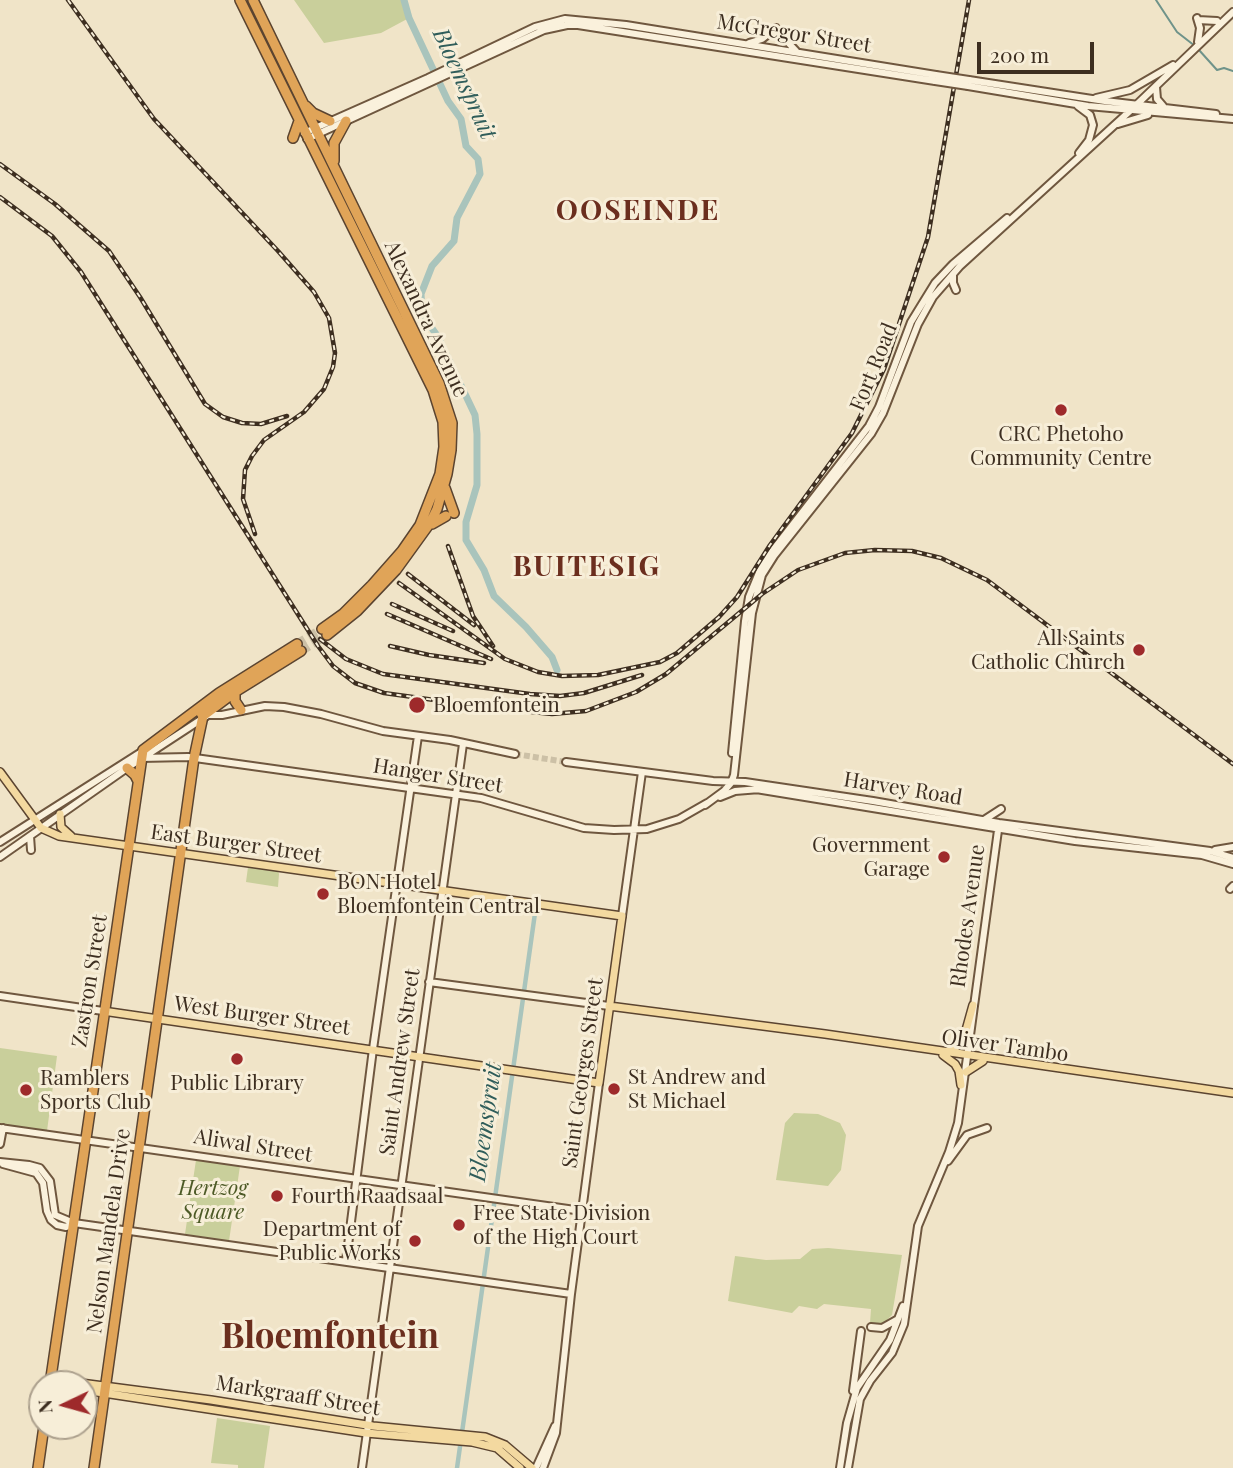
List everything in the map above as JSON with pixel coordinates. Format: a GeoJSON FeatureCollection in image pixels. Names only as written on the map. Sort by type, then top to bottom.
{"type":"FeatureCollection","features":[{"type":"Feature","properties":{"kind":"highway","name":"Alexandra Avenue"},"geometry":{"type":"LineString","coordinates":[[240,0],[433,390],[442,414],[444,440],[438,483],[425,516],[415,533],[372,585],[325,632],[347,619],[373,594],[396,570],[425,530],[437,509],[444,487],[452,441],[447,404],[439,383],[253,0]]}},
{"type":"Feature","properties":{"kind":"highway"},"geometry":{"type":"LineString","coordinates":[[299,96],[313,113],[330,121]]}},
{"type":"Feature","properties":{"kind":"highway"},"geometry":{"type":"LineString","coordinates":[[293,138],[299,121]]}},
{"type":"Feature","properties":{"kind":"highway"},"geometry":{"type":"LineString","coordinates":[[334,166],[334,143],[346,121]]}},
{"type":"Feature","properties":{"kind":"highway"},"geometry":{"type":"LineString","coordinates":[[425,530],[436,520],[450,515],[444,487]]}},
{"type":"Feature","properties":{"kind":"highway"},"geometry":{"type":"LineString","coordinates":[[142,754],[299,647],[219,693],[201,713]]}},
{"type":"Feature","properties":{"kind":"highway"},"geometry":{"type":"LineString","coordinates":[[235,692],[235,701],[241,710]]}},
{"type":"Feature","properties":{"kind":"highway","name":"Nelson Mandela Drive"},"geometry":{"type":"LineString","coordinates":[[94,1468],[201,713]]}},
{"type":"Feature","properties":{"kind":"highway","name":"Zastron Street"},"geometry":{"type":"LineString","coordinates":[[52,1370],[142,754]]}},
{"type":"Feature","properties":{"kind":"highway"},"geometry":{"type":"LineString","coordinates":[[127,768],[138,781]]}},
{"type":"Feature","properties":{"kind":"highway"},"geometry":{"type":"LineString","coordinates":[[38,1468],[42,1440]]}},
{"type":"Feature","properties":{"kind":"main road"},"geometry":{"type":"LineString","coordinates":[[1132,107],[1156,87],[1233,6]]}},
{"type":"Feature","properties":{"kind":"main road"},"geometry":{"type":"LineString","coordinates":[[1197,44],[1233,12]]}},
{"type":"Feature","properties":{"kind":"main road","name":"McGregor Street"},"geometry":{"type":"LineString","coordinates":[[445,74],[535,27],[565,19],[626,25],[936,78]]}},
{"type":"Feature","properties":{"kind":"main road"},"geometry":{"type":"LineString","coordinates":[[1197,44],[1198,19],[1217,21]]}},
{"type":"Feature","properties":{"kind":"main road","name":"McGregor Street"},"geometry":{"type":"LineString","coordinates":[[317,131],[330,121],[550,28],[578,25],[1132,107]]}},
{"type":"Feature","properties":{"kind":"main road"},"geometry":{"type":"LineString","coordinates":[[744,45],[778,32],[798,53]]}},
{"type":"Feature","properties":{"kind":"main road"},"geometry":{"type":"LineString","coordinates":[[1088,99],[1130,90],[1186,56]]}},
{"type":"Feature","properties":{"kind":"main road"},"geometry":{"type":"LineString","coordinates":[[1132,107],[1173,65]]}},
{"type":"Feature","properties":{"kind":"main road","name":"McGregor Street"},"geometry":{"type":"LineString","coordinates":[[306,136],[346,121],[429,81]]}},
{"type":"Feature","properties":{"kind":"main road","name":"McGregor Street"},"geometry":{"type":"LineString","coordinates":[[968,83],[1073,103],[1132,107]]}},
{"type":"Feature","properties":{"kind":"main road"},"geometry":{"type":"LineString","coordinates":[[1156,87],[1157,99],[1163,106]]}},
{"type":"Feature","properties":{"kind":"main road"},"geometry":{"type":"LineString","coordinates":[[1073,103],[1087,111],[1093,120],[1091,135],[1079,153]]}},
{"type":"Feature","properties":{"kind":"main road"},"geometry":{"type":"LineString","coordinates":[[1132,107],[1163,106],[1233,118]]}},
{"type":"Feature","properties":{"kind":"main road"},"geometry":{"type":"LineString","coordinates":[[1132,107],[1157,113],[1233,118]]}},
{"type":"Feature","properties":{"kind":"main road","name":"Fort Road"},"geometry":{"type":"LineString","coordinates":[[732,776],[752,613],[762,575],[883,413],[918,324],[933,297],[953,272],[1116,125],[1132,107]]}},
{"type":"Feature","properties":{"kind":"main road","name":"Fort Road"},"geometry":{"type":"LineString","coordinates":[[864,440],[911,322],[935,283],[953,264],[1132,107]]}},
{"type":"Feature","properties":{"kind":"main road"},"geometry":{"type":"LineString","coordinates":[[1116,125],[1157,113]]}},
{"type":"Feature","properties":{"kind":"main road"},"geometry":{"type":"LineString","coordinates":[[953,272],[956,290]]}},
{"type":"Feature","properties":{"kind":"main road"},"geometry":{"type":"LineString","coordinates":[[201,713],[222,715],[265,706],[309,711],[372,729],[514,754]]}},
{"type":"Feature","properties":{"kind":"main road"},"geometry":{"type":"LineString","coordinates":[[346,1261],[418,736]]}},
{"type":"Feature","properties":{"kind":"main road","name":"Saint Andrew Street"},"geometry":{"type":"LineString","coordinates":[[362,1468],[463,744]]}},
{"type":"Feature","properties":{"kind":"main road"},"geometry":{"type":"LineString","coordinates":[[0,857],[127,768],[142,754]]}},
{"type":"Feature","properties":{"kind":"main road"},"geometry":{"type":"LineString","coordinates":[[0,842],[142,754]]}},
{"type":"Feature","properties":{"kind":"main road","name":"Hanger Street"},"geometry":{"type":"LineString","coordinates":[[142,754],[194,758],[411,788],[504,804],[568,825],[634,830],[668,823],[732,792],[760,789]]}},
{"type":"Feature","properties":{"kind":"main road","name":"Harvey Road"},"geometry":{"type":"LineString","coordinates":[[566,762],[713,781],[732,776],[745,782],[999,826],[1210,851],[1233,862]]}},
{"type":"Feature","properties":{"kind":"main road","name":"East Burger Street"},"geometry":{"type":"LineString","coordinates":[[0,772],[34,821],[41,828],[60,836],[622,916]]}},
{"type":"Feature","properties":{"kind":"main road","name":"Saint Georges Street"},"geometry":{"type":"LineString","coordinates":[[543,1468],[555,1438],[571,1294],[642,772]]}},
{"type":"Feature","properties":{"kind":"main road"},"geometry":{"type":"LineString","coordinates":[[732,776],[745,782]]}},
{"type":"Feature","properties":{"kind":"main road"},"geometry":{"type":"LineString","coordinates":[[732,776],[760,789]]}},
{"type":"Feature","properties":{"kind":"main road"},"geometry":{"type":"LineString","coordinates":[[705,804],[732,776]]}},
{"type":"Feature","properties":{"kind":"main road","name":"Harvey Road"},"geometry":{"type":"LineString","coordinates":[[760,789],[873,804]]}},
{"type":"Feature","properties":{"kind":"main road"},"geometry":{"type":"LineString","coordinates":[[1001,809],[983,823],[996,843],[1012,831]]}},
{"type":"Feature","properties":{"kind":"main road"},"geometry":{"type":"LineString","coordinates":[[60,814],[61,827],[75,838]]}},
{"type":"Feature","properties":{"kind":"main road","name":"Harvey Road"},"geometry":{"type":"LineString","coordinates":[[999,826],[1012,831],[1202,855],[1233,862]]}},
{"type":"Feature","properties":{"kind":"main road","name":"Rhodes Avenue"},"geometry":{"type":"LineString","coordinates":[[967,1057],[999,826]]}},
{"type":"Feature","properties":{"kind":"main road"},"geometry":{"type":"LineString","coordinates":[[30,836],[31,850]]}},
{"type":"Feature","properties":{"kind":"main road"},"geometry":{"type":"LineString","coordinates":[[1210,851],[1233,847]]}},
{"type":"Feature","properties":{"kind":"main road","name":"Oliver Tambo"},"geometry":{"type":"LineString","coordinates":[[429,982],[1233,1095]]}},
{"type":"Feature","properties":{"kind":"main road","name":"West Burger Street"},"geometry":{"type":"LineString","coordinates":[[0,996],[599,1083]]}},
{"type":"Feature","properties":{"kind":"main road"},"geometry":{"type":"LineString","coordinates":[[961,1085],[959,1071],[944,1054],[963,1041],[973,1009]]}},
{"type":"Feature","properties":{"kind":"main road"},"geometry":{"type":"LineString","coordinates":[[853,1400],[856,1388],[904,1324],[918,1226],[954,1131],[967,1057]]}},
{"type":"Feature","properties":{"kind":"main road"},"geometry":{"type":"LineString","coordinates":[[954,1131],[967,1057]]}},
{"type":"Feature","properties":{"kind":"main road","name":"Oliver Tambo"},"geometry":{"type":"LineString","coordinates":[[967,1057],[1233,1095]]}},
{"type":"Feature","properties":{"kind":"main road"},"geometry":{"type":"LineString","coordinates":[[966,1072],[983,1061]]}},
{"type":"Feature","properties":{"kind":"main road"},"geometry":{"type":"LineString","coordinates":[[0,1144],[1,1128]]}},
{"type":"Feature","properties":{"kind":"main road","name":"Aliwal Street"},"geometry":{"type":"LineString","coordinates":[[1,1128],[582,1211]]}},
{"type":"Feature","properties":{"kind":"main road"},"geometry":{"type":"LineString","coordinates":[[938,1177],[962,1139],[972,1132],[987,1128]]}},
{"type":"Feature","properties":{"kind":"main road"},"geometry":{"type":"LineString","coordinates":[[0,1154],[3,1159],[13,1163]]}},
{"type":"Feature","properties":{"kind":"main road"},"geometry":{"type":"LineString","coordinates":[[0,1163],[36,1174],[43,1183],[51,1220],[66,1227],[74,1223]]}},
{"type":"Feature","properties":{"kind":"main road"},"geometry":{"type":"LineString","coordinates":[[0,1163],[34,1166],[43,1172],[50,1181],[55,1215],[74,1223],[571,1294]]}},
{"type":"Feature","properties":{"kind":"main road"},"geometry":{"type":"LineString","coordinates":[[561,1208],[584,1198]]}},
{"type":"Feature","properties":{"kind":"main road"},"geometry":{"type":"LineString","coordinates":[[841,1468],[851,1423],[864,1390],[892,1353],[907,1296]]}},
{"type":"Feature","properties":{"kind":"main road"},"geometry":{"type":"LineString","coordinates":[[871,1327],[882,1328],[899,1319]]}},
{"type":"Feature","properties":{"kind":"main road"},"geometry":{"type":"LineString","coordinates":[[848,1468],[861,1331]]}},
{"type":"Feature","properties":{"kind":"main road","name":"Markgraaff Street"},"geometry":{"type":"LineString","coordinates":[[98,1389],[211,1400],[367,1429],[485,1437],[505,1445],[534,1468]]}},
{"type":"Feature","properties":{"kind":"main road","name":"Markgraaff Street"},"geometry":{"type":"LineString","coordinates":[[98,1390],[104,1390]]}},
{"type":"Feature","properties":{"kind":"main road","name":"Saint Georges Street"},"geometry":{"type":"LineString","coordinates":[[534,1468],[557,1421]]}},
{"type":"Feature","properties":{"kind":"main road","name":"Markgraaff Street"},"geometry":{"type":"LineString","coordinates":[[472,1438],[496,1448],[520,1468]]}},
{"type":"Feature","properties":{"kind":"green space"},"geometry":{"type":"Polygon","coordinates":[[[294,0],[404,0],[409,18],[381,33],[324,43],[294,0]]]}},
{"type":"Feature","properties":{"kind":"green space"},"geometry":{"type":"Polygon","coordinates":[[[248,867],[278,871],[278,887],[246,882],[248,867]]]}},
{"type":"Feature","properties":{"kind":"green space","name":"Ramblers Sports Club"},"geometry":{"type":"Polygon","coordinates":[[[0,1048],[57,1056],[47,1131],[0,1124],[0,1048]]]}},
{"type":"Feature","properties":{"kind":"green space"},"geometry":{"type":"Polygon","coordinates":[[[794,1113],[818,1114],[840,1123],[846,1135],[841,1170],[828,1186],[776,1180],[785,1123],[794,1113]]]}},
{"type":"Feature","properties":{"kind":"green space","name":"Hertzog Square"},"geometry":{"type":"Polygon","coordinates":[[[196,1160],[240,1166],[229,1241],[185,1234],[196,1160]]]}},
{"type":"Feature","properties":{"kind":"green space"},"geometry":{"type":"Polygon","coordinates":[[[812,1249],[902,1255],[892,1315],[884,1323],[870,1323],[871,1309],[824,1304],[817,1309],[799,1306],[792,1313],[728,1301],[735,1256],[766,1260],[800,1259],[812,1249]]]}},
{"type":"Feature","properties":{"kind":"green space"},"geometry":{"type":"Polygon","coordinates":[[[217,1418],[270,1426],[264,1468],[238,1468],[238,1465],[211,1463],[217,1418]]]}},
{"type":"Feature","properties":{"kind":"waterway","name":"Bloemspruit"},"geometry":{"type":"LineString","coordinates":[[404,0],[409,18],[448,101],[461,119],[466,146],[478,159],[480,174],[457,218],[454,241],[432,266],[421,294],[422,314],[438,337],[475,415],[477,485],[466,522],[466,540],[484,570],[494,596],[552,657],[557,670]]}},
{"type":"Feature","properties":{"kind":"waterway"},"geometry":{"type":"LineString","coordinates":[[1156,0],[1177,32],[1195,46]]}},
{"type":"Feature","properties":{"kind":"waterway"},"geometry":{"type":"LineString","coordinates":[[1199,50],[1217,70],[1224,68],[1233,71]]}},
{"type":"Feature","properties":{"kind":"waterway","name":"Bloemspruit"},"geometry":{"type":"LineString","coordinates":[[457,1468],[536,906]]}},
{"type":"Feature","properties":{"kind":"tunnel"},"geometry":{"type":"LineString","coordinates":[[297,644],[322,629]]}},
{"type":"Feature","properties":{"kind":"tunnel"},"geometry":{"type":"LineString","coordinates":[[301,651],[327,635]]}},
{"type":"Feature","properties":{"kind":"tunnel"},"geometry":{"type":"LineString","coordinates":[[515,754],[566,762]]}},
{"type":"Feature","properties":{"kind":"railway"},"geometry":{"type":"LineString","coordinates":[[68,0],[154,119],[278,251],[314,292],[329,318],[335,353],[333,367],[324,389],[304,412],[264,440],[245,470],[243,499],[255,534]]}},
{"type":"Feature","properties":{"kind":"railway"},"geometry":{"type":"LineString","coordinates":[[399,583],[505,659],[538,672],[562,676],[598,675],[660,662],[677,653],[719,617],[737,597],[770,545],[852,433],[884,369],[928,237],[969,0]]}},
{"type":"Feature","properties":{"kind":"railway"},"geometry":{"type":"LineString","coordinates":[[0,164],[55,204],[109,251],[205,404],[223,417],[242,423],[261,424],[287,416]]}},
{"type":"Feature","properties":{"kind":"railway"},"geometry":{"type":"LineString","coordinates":[[0,197],[52,236],[81,272],[318,646],[333,666],[355,683],[384,693],[492,708],[552,714],[586,711],[636,692],[666,674],[762,594],[798,570],[845,553],[875,550],[912,551],[941,558],[987,580],[1233,764]]}},
{"type":"Feature","properties":{"kind":"railway"},"geometry":{"type":"LineString","coordinates":[[448,546],[473,616],[493,646]]}},
{"type":"Feature","properties":{"kind":"railway"},"geometry":{"type":"LineString","coordinates":[[408,574],[474,625]]}},
{"type":"Feature","properties":{"kind":"railway"},"geometry":{"type":"LineString","coordinates":[[392,604],[453,631]]}},
{"type":"Feature","properties":{"kind":"railway"},"geometry":{"type":"LineString","coordinates":[[387,614],[491,659]]}},
{"type":"Feature","properties":{"kind":"railway"},"geometry":{"type":"LineString","coordinates":[[320,639],[346,659],[383,674],[530,694],[560,696],[584,693],[642,675]]}},
{"type":"Feature","properties":{"kind":"railway"},"geometry":{"type":"LineString","coordinates":[[390,646],[484,663]]}},
{"type":"Feature","properties":{"kind":"place","name":"CRC Phetoho Community Centre"},"geometry":{"type":"Point","coordinates":[1061,410]}},
{"type":"Feature","properties":{"kind":"place","name":"All Saints Catholic Church"},"geometry":{"type":"Point","coordinates":[1139,650]}},
{"type":"Feature","properties":{"kind":"place","name":"Bloemfontein"},"geometry":{"type":"Point","coordinates":[417,705]}},
{"type":"Feature","properties":{"kind":"place","name":"Government Garage"},"geometry":{"type":"Point","coordinates":[944,857]}},
{"type":"Feature","properties":{"kind":"place","name":"BON Hotel Bloemfontein Central"},"geometry":{"type":"Point","coordinates":[323,894]}},
{"type":"Feature","properties":{"kind":"place","name":"Public Library"},"geometry":{"type":"Point","coordinates":[237,1059]}},
{"type":"Feature","properties":{"kind":"place","name":"St Andrew and St Michael"},"geometry":{"type":"Point","coordinates":[614,1089]}},
{"type":"Feature","properties":{"kind":"place","name":"Ramblers Sports Club"},"geometry":{"type":"Point","coordinates":[26,1090]}},
{"type":"Feature","properties":{"kind":"place","name":"Fourth Raadsaal"},"geometry":{"type":"Point","coordinates":[277,1196]}},
{"type":"Feature","properties":{"kind":"place","name":"Free State Division of the High Court"},"geometry":{"type":"Point","coordinates":[459,1225]}},
{"type":"Feature","properties":{"kind":"place","name":"Department of Public Works"},"geometry":{"type":"Point","coordinates":[415,1241]}},
{"type":"Feature","properties":{"kind":"district","name":"OOSEINDE"},"geometry":{"type":"Point","coordinates":[638,211]}},
{"type":"Feature","properties":{"kind":"district","name":"BUITESIG"},"geometry":{"type":"Point","coordinates":[587,567]}},
{"type":"Feature","properties":{"kind":"district","name":"Bloemfontein"},"geometry":{"type":"Point","coordinates":[330,1337]}}]}
